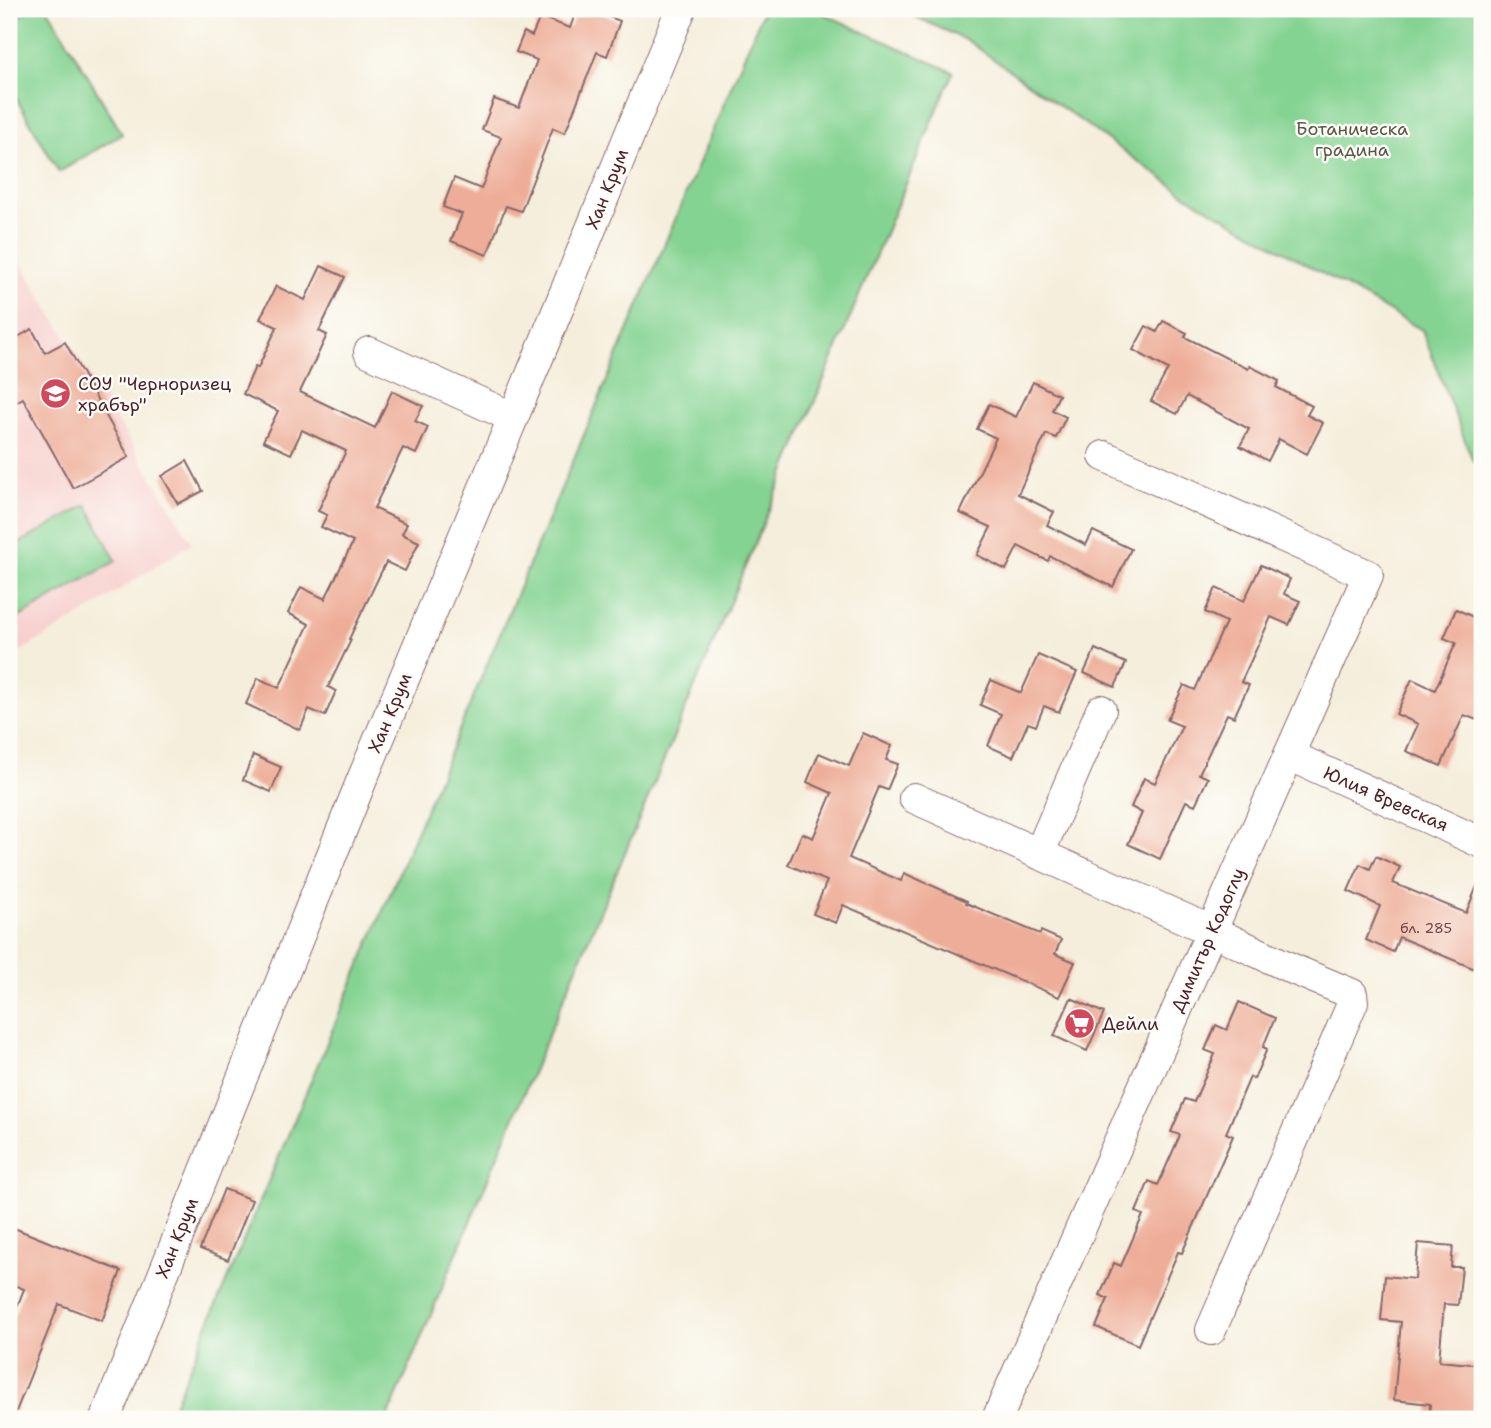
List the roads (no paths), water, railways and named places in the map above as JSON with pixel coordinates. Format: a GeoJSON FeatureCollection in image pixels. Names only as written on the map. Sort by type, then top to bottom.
{"type":"FeatureCollection","features":[{"type":"Feature","properties":{"kind":"street","name":"Хан Крум"},"geometry":{"type":"LineString","coordinates":[[105,1419],[361,782],[681,9]]}},
{"type":"Feature","properties":{"kind":"street"},"geometry":{"type":"LineString","coordinates":[[369,352],[512,417]]}},
{"type":"Feature","properties":{"kind":"street","name":"Димитър Кодоглу"},"geometry":{"type":"LineString","coordinates":[[997,1419],[1368,575],[1104,456]]}},
{"type":"Feature","properties":{"kind":"street"},"geometry":{"type":"LineString","coordinates":[[1039,854],[1101,710]]}},
{"type":"Feature","properties":{"kind":"street","name":"Юлия Вревская"},"geometry":{"type":"LineString","coordinates":[[1289,755],[1482,842]]}},
{"type":"Feature","properties":{"kind":"street"},"geometry":{"type":"LineString","coordinates":[[914,798],[1352,994],[1353,1002],[1211,1330]]}},
{"type":"Feature","properties":{"kind":"place","name":"СОУ \"Черноризец храбър\""},"geometry":{"type":"Point","coordinates":[55,394]}},
{"type":"Feature","properties":{"kind":"place","name":"Дейли"},"geometry":{"type":"Point","coordinates":[1079,1024]}},
{"type":"Feature","properties":{"kind":"park label","name":"Ботаническа градина"},"geometry":{"type":"Point","coordinates":[1352,139]}}]}
